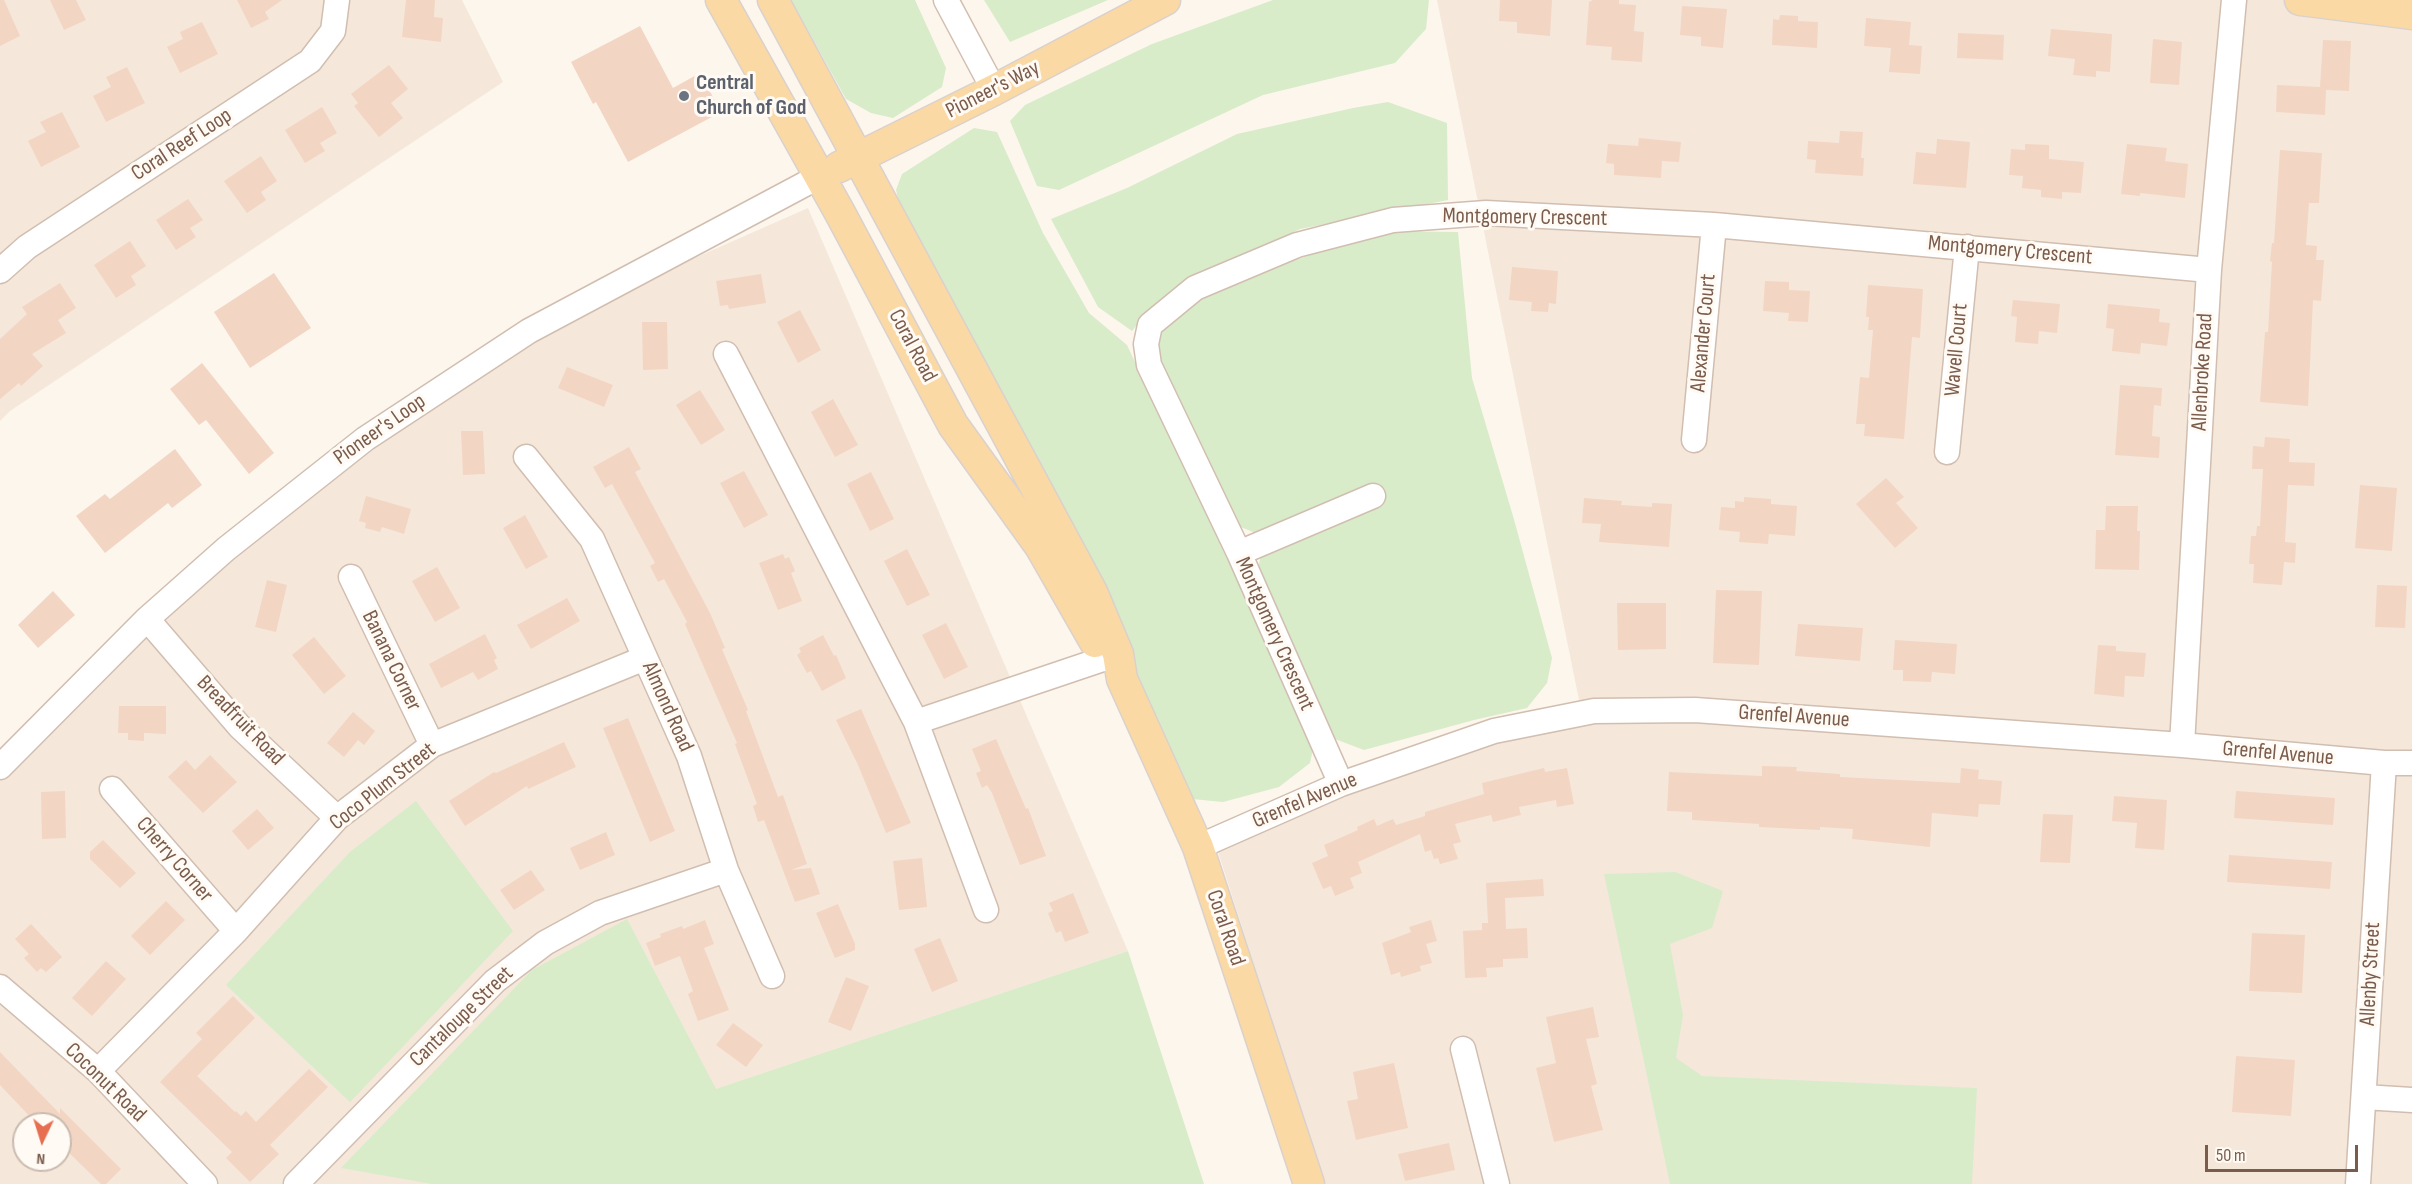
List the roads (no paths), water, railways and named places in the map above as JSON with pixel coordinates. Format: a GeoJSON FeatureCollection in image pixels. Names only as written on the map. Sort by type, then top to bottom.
{"type":"FeatureCollection","features":[{"type":"Feature","properties":{"kind":"main road","name":"Coral Road"},"geometry":{"type":"LineString","coordinates":[[721,0],[820,176],[953,425],[1040,546],[1115,664]]}},
{"type":"Feature","properties":{"kind":"main road","name":"Coral Road"},"geometry":{"type":"LineString","coordinates":[[773,0],[1092,592],[1115,664],[1198,848],[1309,1184]]}},
{"type":"Feature","properties":{"kind":"main road","name":"Pioneer's Way"},"geometry":{"type":"LineString","coordinates":[[820,176],[994,90],[1165,0]]}},
{"type":"Feature","properties":{"kind":"main road"},"geometry":{"type":"LineString","coordinates":[[2300,0],[2412,14]]}},
{"type":"Feature","properties":{"kind":"street","name":"Coral Reef Loop"},"geometry":{"type":"LineString","coordinates":[[0,271],[27,246],[310,61],[333,31],[338,0]]}},
{"type":"Feature","properties":{"kind":"street"},"geometry":{"type":"LineString","coordinates":[[946,0],[994,90]]}},
{"type":"Feature","properties":{"kind":"street","name":"Allenbroke Road"},"geometry":{"type":"LineString","coordinates":[[2182,745],[2209,270],[2234,0]]}},
{"type":"Feature","properties":{"kind":"street","name":"Pioneer's Loop"},"geometry":{"type":"LineString","coordinates":[[0,767],[147,619],[226,549],[365,439],[529,331],[820,176]]}},
{"type":"Feature","properties":{"kind":"street","name":"Montgomery Crescent"},"geometry":{"type":"LineString","coordinates":[[1341,784],[1239,554],[1149,364],[1146,344],[1150,325],[1195,288],[1297,244],[1393,219],[1486,213],[1714,225],[2209,270]]}},
{"type":"Feature","properties":{"kind":"street","name":"Alexander Court"},"geometry":{"type":"LineString","coordinates":[[1694,440],[1714,225]]}},
{"type":"Feature","properties":{"kind":"street","name":"Wavell Court"},"geometry":{"type":"LineString","coordinates":[[1947,452],[1966,247]]}},
{"type":"Feature","properties":{"kind":"street"},"geometry":{"type":"LineString","coordinates":[[726,354],[916,722],[986,910]]}},
{"type":"Feature","properties":{"kind":"street","name":"Almond Road"},"geometry":{"type":"LineString","coordinates":[[526,457],[592,538],[698,778],[726,870],[772,976]]}},
{"type":"Feature","properties":{"kind":"street"},"geometry":{"type":"LineString","coordinates":[[1239,554],[1373,496]]}},
{"type":"Feature","properties":{"kind":"street","name":"Banana Corner"},"geometry":{"type":"LineString","coordinates":[[351,577],[432,745]]}},
{"type":"Feature","properties":{"kind":"street","name":"Breadfruit Road"},"geometry":{"type":"LineString","coordinates":[[147,619],[240,726],[338,818]]}},
{"type":"Feature","properties":{"kind":"street","name":"Coco Plum Street"},"geometry":{"type":"LineString","coordinates":[[98,1071],[236,931],[338,818],[432,745],[645,658]]}},
{"type":"Feature","properties":{"kind":"street"},"geometry":{"type":"LineString","coordinates":[[916,722],[1115,664]]}},
{"type":"Feature","properties":{"kind":"street","name":"Grenfel Avenue"},"geometry":{"type":"LineString","coordinates":[[1198,848],[1341,784],[1494,731],[1594,711],[1695,710],[2182,745],[2384,764],[2412,763]]}},
{"type":"Feature","properties":{"kind":"street","name":"Allenby Street"},"geometry":{"type":"LineString","coordinates":[[2358,1184],[2384,764]]}},
{"type":"Feature","properties":{"kind":"street","name":"Cherry Corner"},"geometry":{"type":"LineString","coordinates":[[112,789],[236,931]]}},
{"type":"Feature","properties":{"kind":"street","name":"Cantaloupe Street"},"geometry":{"type":"LineString","coordinates":[[296,1184],[495,981],[545,943],[600,913],[726,870]]}},
{"type":"Feature","properties":{"kind":"street","name":"Coconut Road"},"geometry":{"type":"LineString","coordinates":[[0,987],[98,1071],[205,1184]]}},
{"type":"Feature","properties":{"kind":"street"},"geometry":{"type":"LineString","coordinates":[[1463,1048],[1497,1184]]}},
{"type":"Feature","properties":{"kind":"street"},"geometry":{"type":"LineString","coordinates":[[2364,1097],[2412,1100]]}},
{"type":"Feature","properties":{"kind":"place","name":"Central Church of God"},"geometry":{"type":"Point","coordinates":[684,96]}}]}
